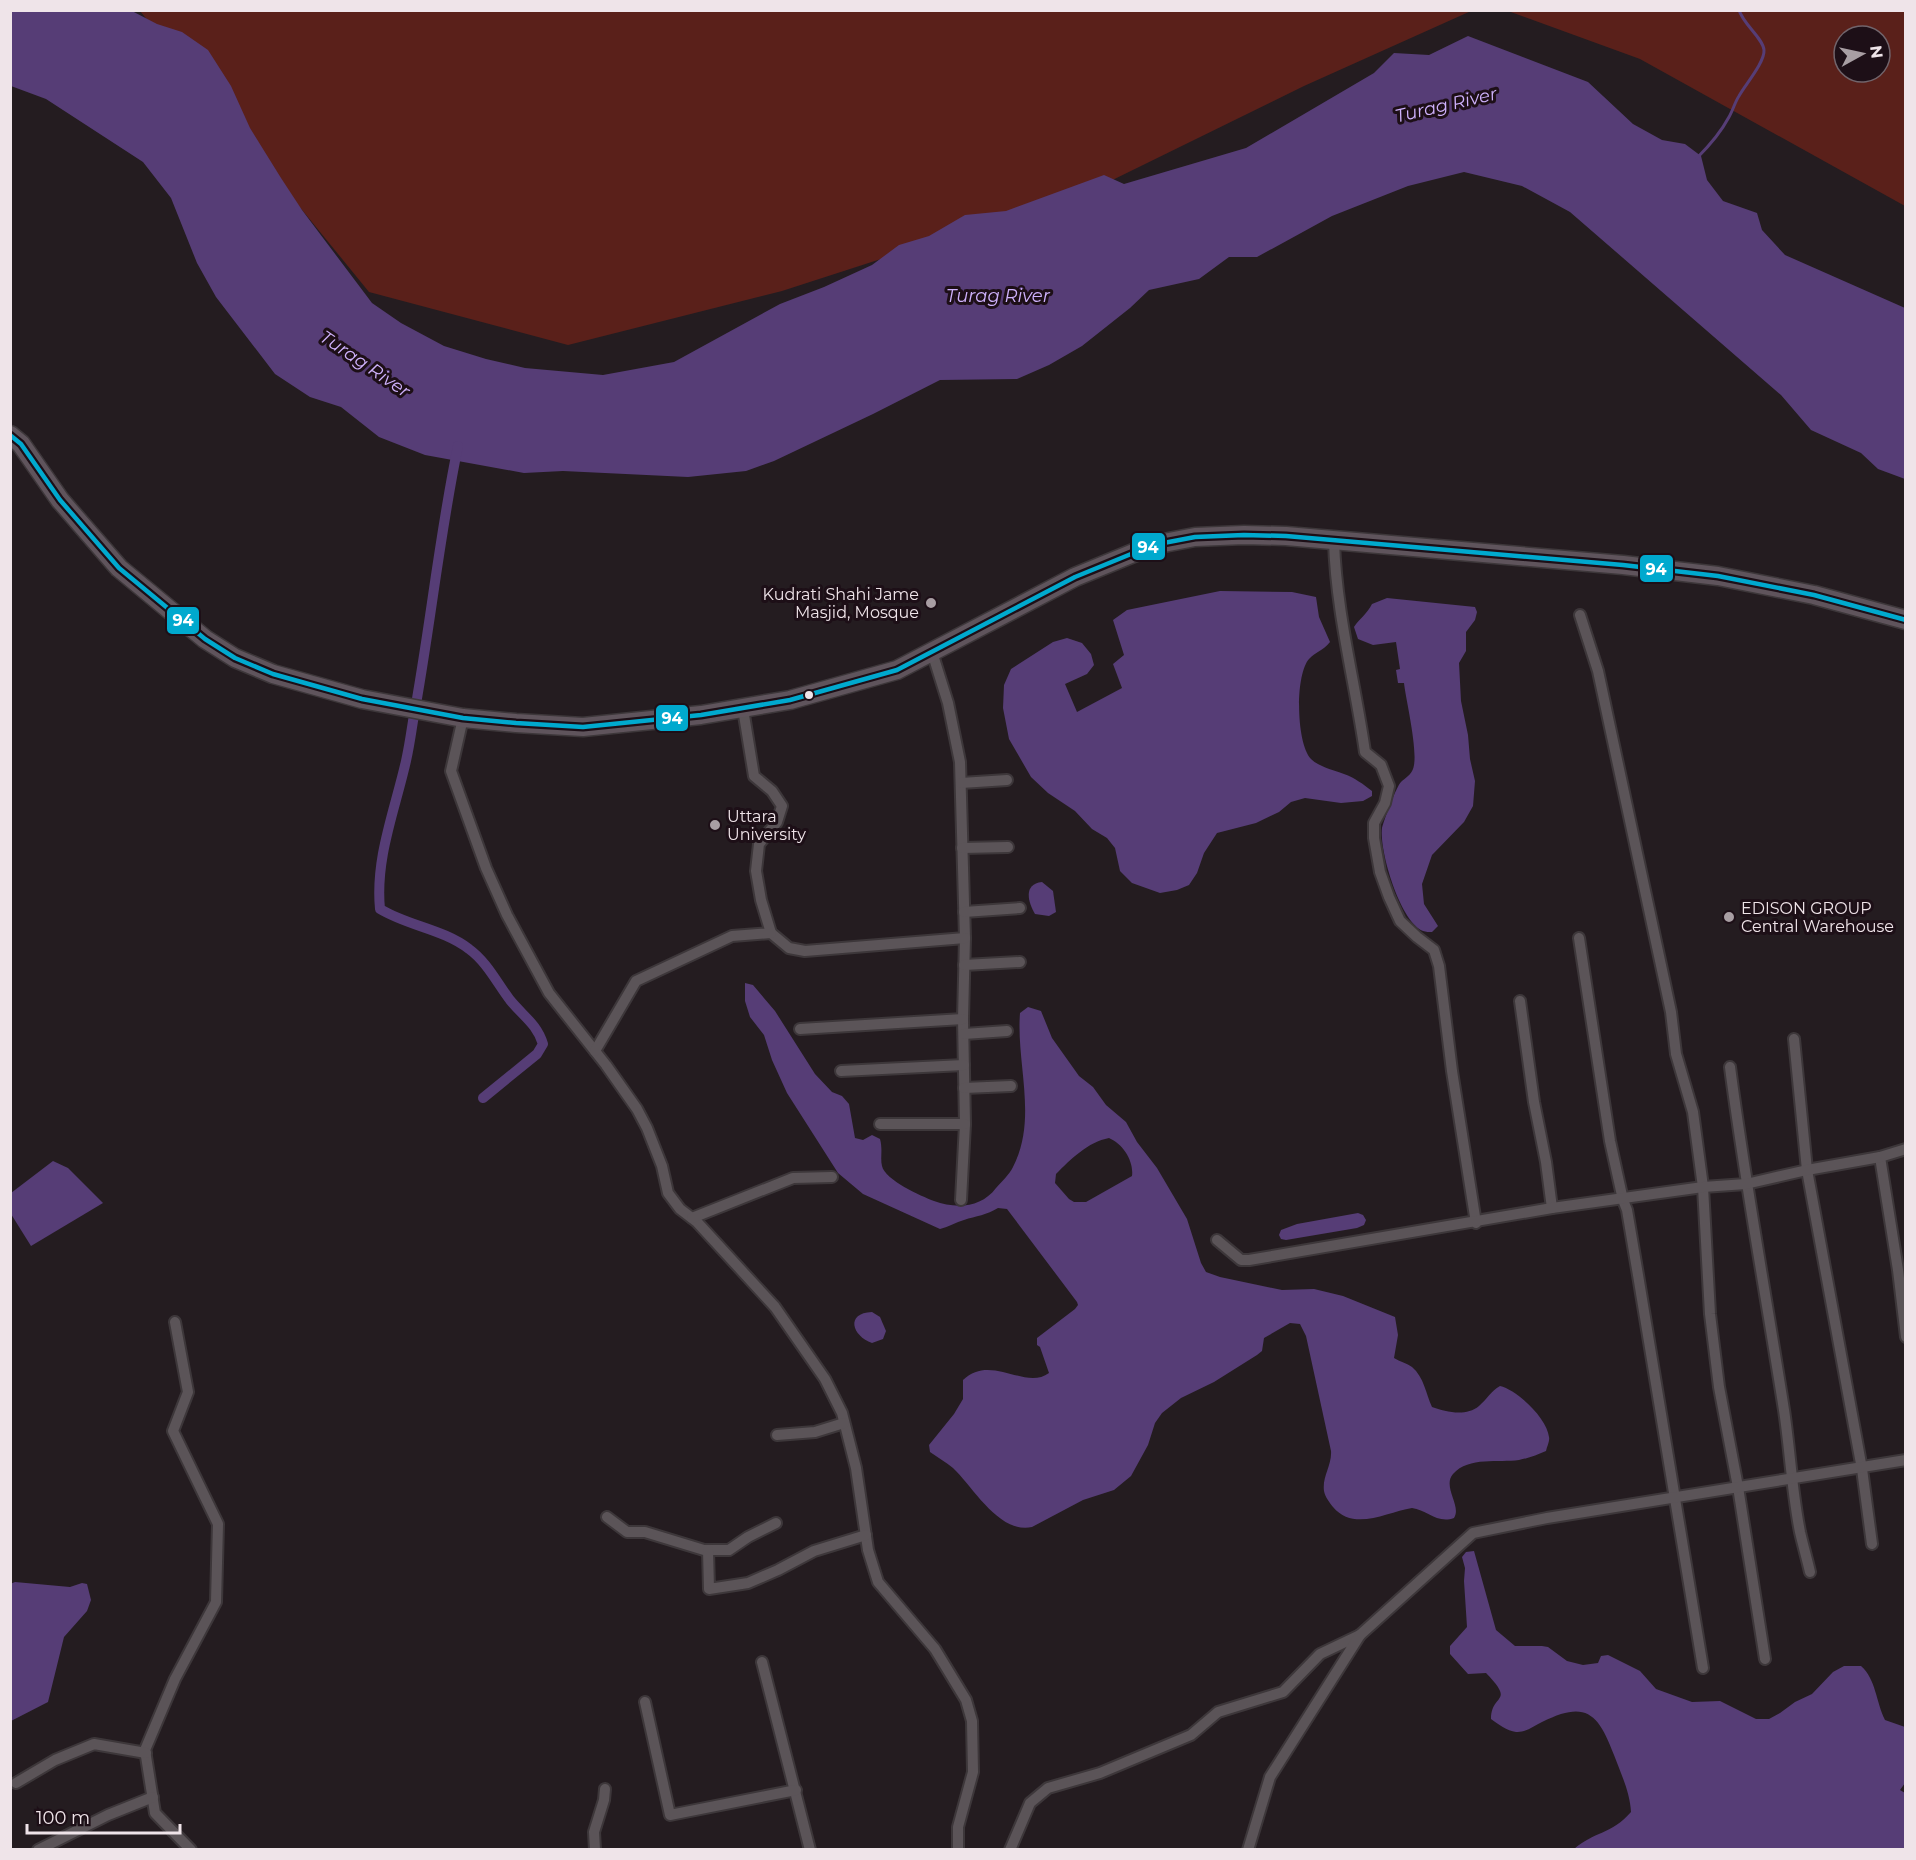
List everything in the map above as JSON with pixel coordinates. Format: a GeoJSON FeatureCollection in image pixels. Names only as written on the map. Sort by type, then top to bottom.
{"type":"FeatureCollection","features":[{"type":"Feature","properties":{"kind":"highway"},"geometry":{"type":"LineString","coordinates":[[10,435],[21,444],[60,500],[119,568],[205,639],[235,658],[273,674],[362,699],[457,716],[583,726],[701,715],[790,700],[897,670],[1075,577],[1153,545],[1195,537],[1286,536],[1360,541],[1718,576],[1814,595],[1905,620]]}},
{"type":"Feature","properties":{"kind":"street"},"geometry":{"type":"LineString","coordinates":[[1334,541],[1346,647],[1365,752],[1381,765],[1389,786],[1385,803],[1374,823],[1374,838],[1380,872],[1400,921],[1417,938],[1434,950],[1439,966],[1452,1071],[1476,1223]]}},
{"type":"Feature","properties":{"kind":"street"},"geometry":{"type":"LineString","coordinates":[[1580,615],[1598,671],[1671,1012],[1676,1054],[1693,1112],[1703,1187],[1710,1314],[1719,1387],[1738,1487],[1765,1659]]}},
{"type":"Feature","properties":{"kind":"street"},"geometry":{"type":"LineString","coordinates":[[932,652],[948,703],[960,762],[965,939],[963,1019],[965,1124],[961,1200]]}},
{"type":"Feature","properties":{"kind":"street"},"geometry":{"type":"LineString","coordinates":[[743,709],[754,776],[772,791],[782,806],[777,822],[759,844],[756,871],[761,900],[771,933],[789,948],[805,951],[965,939]]}},
{"type":"Feature","properties":{"kind":"street"},"geometry":{"type":"LineString","coordinates":[[457,716],[451,771],[486,868],[507,915],[549,993],[637,1109],[662,1166],[668,1193],[680,1209],[692,1218],[745,1274],[786,1323],[825,1379],[842,1413],[855,1468],[868,1550],[878,1582],[936,1649],[966,1700],[972,1721],[973,1772],[958,1827],[958,1850]]}},
{"type":"Feature","properties":{"kind":"street"},"geometry":{"type":"LineString","coordinates":[[961,783],[1008,780]]}},
{"type":"Feature","properties":{"kind":"street"},"geometry":{"type":"LineString","coordinates":[[962,848],[1008,847]]}},
{"type":"Feature","properties":{"kind":"street"},"geometry":{"type":"LineString","coordinates":[[964,912],[1020,908]]}},
{"type":"Feature","properties":{"kind":"street"},"geometry":{"type":"LineString","coordinates":[[595,1051],[636,981],[732,936],[771,933]]}},
{"type":"Feature","properties":{"kind":"street"},"geometry":{"type":"LineString","coordinates":[[1579,938],[1610,1141],[1627,1210],[1703,1668]]}},
{"type":"Feature","properties":{"kind":"street"},"geometry":{"type":"LineString","coordinates":[[964,965],[1020,962]]}},
{"type":"Feature","properties":{"kind":"street"},"geometry":{"type":"LineString","coordinates":[[1520,1001],[1552,1208]]}},
{"type":"Feature","properties":{"kind":"street"},"geometry":{"type":"LineString","coordinates":[[800,1029],[963,1019]]}},
{"type":"Feature","properties":{"kind":"street"},"geometry":{"type":"LineString","coordinates":[[963,1034],[1007,1031]]}},
{"type":"Feature","properties":{"kind":"street"},"geometry":{"type":"LineString","coordinates":[[1794,1039],[1807,1170],[1862,1469],[1872,1544]]}},
{"type":"Feature","properties":{"kind":"street"},"geometry":{"type":"LineString","coordinates":[[841,1071],[964,1065]]}},
{"type":"Feature","properties":{"kind":"street"},"geometry":{"type":"LineString","coordinates":[[1730,1067],[1746,1184],[1784,1412],[1800,1532],[1810,1572]]}},
{"type":"Feature","properties":{"kind":"street"},"geometry":{"type":"LineString","coordinates":[[964,1088],[1011,1086]]}},
{"type":"Feature","properties":{"kind":"street"},"geometry":{"type":"LineString","coordinates":[[880,1124],[965,1124]]}},
{"type":"Feature","properties":{"kind":"street"},"geometry":{"type":"LineString","coordinates":[[1217,1240],[1241,1260],[1249,1260],[1387,1235],[1476,1223],[1552,1208],[1623,1200],[1703,1187],[1746,1184],[1880,1157],[1905,1149]]}},
{"type":"Feature","properties":{"kind":"street"},"geometry":{"type":"LineString","coordinates":[[1880,1157],[1898,1270],[1905,1337]]}},
{"type":"Feature","properties":{"kind":"street"},"geometry":{"type":"LineString","coordinates":[[692,1218],[793,1178],[832,1177]]}},
{"type":"Feature","properties":{"kind":"street"},"geometry":{"type":"LineString","coordinates":[[175,1322],[188,1392],[173,1431],[218,1524],[216,1602],[175,1679],[145,1750],[155,1813],[191,1850]]}},
{"type":"Feature","properties":{"kind":"street"},"geometry":{"type":"LineString","coordinates":[[777,1436],[815,1432],[844,1423]]}},
{"type":"Feature","properties":{"kind":"street"},"geometry":{"type":"LineString","coordinates":[[1248,1850],[1270,1777],[1360,1635],[1473,1533],[1547,1518],[1862,1469],[1905,1460]]}},
{"type":"Feature","properties":{"kind":"street"},"geometry":{"type":"LineString","coordinates":[[607,1517],[627,1532],[645,1532],[708,1550],[729,1550],[776,1523]]}},
{"type":"Feature","properties":{"kind":"street"},"geometry":{"type":"LineString","coordinates":[[708,1550],[709,1589],[748,1583],[814,1551],[866,1535]]}},
{"type":"Feature","properties":{"kind":"street"},"geometry":{"type":"LineString","coordinates":[[1010,1850],[1030,1803],[1048,1788],[1100,1773],[1191,1735],[1218,1712],[1283,1692],[1320,1654],[1360,1635]]}},
{"type":"Feature","properties":{"kind":"street"},"geometry":{"type":"LineString","coordinates":[[762,1662],[810,1850]]}},
{"type":"Feature","properties":{"kind":"street"},"geometry":{"type":"LineString","coordinates":[[645,1702],[670,1815],[796,1790]]}},
{"type":"Feature","properties":{"kind":"street"},"geometry":{"type":"LineString","coordinates":[[16,1783],[55,1760],[94,1744],[146,1753]]}},
{"type":"Feature","properties":{"kind":"street"},"geometry":{"type":"LineString","coordinates":[[595,1850],[594,1832],[605,1789]]}},
{"type":"Feature","properties":{"kind":"street"},"geometry":{"type":"LineString","coordinates":[[38,1850],[108,1815],[153,1797]]}},
{"type":"Feature","properties":{"kind":"shaded area"},"geometry":{"type":"Polygon","coordinates":[[[140,11],[1471,11],[1304,86],[1088,192],[782,291],[568,345],[369,292],[140,11]]]}},
{"type":"Feature","properties":{"kind":"shaded area"},"geometry":{"type":"Polygon","coordinates":[[[1508,11],[1905,11],[1905,206],[1640,59],[1508,11]]]}},
{"type":"Feature","properties":{"kind":"water","name":"Turag River"},"geometry":{"type":"Polygon","coordinates":[[[10,11],[132,11],[157,24],[182,32],[208,50],[231,86],[250,128],[281,178],[302,210],[372,303],[401,323],[444,346],[525,368],[603,375],[674,362],[780,304],[872,265],[899,245],[929,236],[965,215],[1006,211],[1104,175],[1124,184],[1246,148],[1374,73],[1394,53],[1429,55],[1468,36],[1588,82],[1633,124],[1662,140],[1685,144],[1701,156],[1707,180],[1723,201],[1757,213],[1762,230],[1785,255],[1905,308],[1905,479],[1878,469],[1861,453],[1811,430],[1781,395],[1570,212],[1522,186],[1464,172],[1408,186],[1332,216],[1257,257],[1229,257],[1199,279],[1149,290],[1082,346],[1049,365],[1017,379],[940,380],[774,461],[746,471],[688,477],[563,471],[524,473],[425,455],[379,437],[341,407],[310,397],[275,374],[216,297],[197,263],[171,198],[143,162],[46,99],[11,86],[10,11]]]}},
{"type":"Feature","properties":{"kind":"water"},"geometry":{"type":"Polygon","coordinates":[[[1220,591],[1292,592],[1316,597],[1319,617],[1330,642],[1311,657],[1304,667],[1299,709],[1302,739],[1306,751],[1314,762],[1355,779],[1372,791],[1372,796],[1363,801],[1341,803],[1305,798],[1291,802],[1279,812],[1256,823],[1217,833],[1204,853],[1197,873],[1189,885],[1160,893],[1132,883],[1120,871],[1115,848],[1107,838],[1092,829],[1075,811],[1048,793],[1031,777],[1009,739],[1003,708],[1004,685],[1011,669],[1053,642],[1067,638],[1082,643],[1091,654],[1094,665],[1087,674],[1065,684],[1077,712],[1122,688],[1113,664],[1124,655],[1113,620],[1127,610],[1220,591]]]}},
{"type":"Feature","properties":{"kind":"water"},"geometry":{"type":"Polygon","coordinates":[[[1387,598],[1475,607],[1477,612],[1475,620],[1466,632],[1466,651],[1459,663],[1461,701],[1475,781],[1473,806],[1464,822],[1432,855],[1422,884],[1424,904],[1438,926],[1432,932],[1423,931],[1406,914],[1393,884],[1382,838],[1383,824],[1396,790],[1413,769],[1413,740],[1404,683],[1398,683],[1396,670],[1400,669],[1396,642],[1373,645],[1358,639],[1354,627],[1372,604],[1387,598]]]}},
{"type":"Feature","properties":{"kind":"water"},"geometry":{"type":"Polygon","coordinates":[[[1042,882],[1053,891],[1056,912],[1049,916],[1035,914],[1030,904],[1029,894],[1032,886],[1042,882]]]}},
{"type":"Feature","properties":{"kind":"water"},"geometry":{"type":"Polygon","coordinates":[[[745,983],[753,985],[775,1011],[815,1074],[832,1092],[842,1096],[849,1104],[855,1138],[863,1140],[872,1135],[880,1139],[882,1166],[890,1177],[928,1199],[959,1206],[976,1203],[990,1195],[1013,1167],[1024,1129],[1025,1110],[1020,1013],[1028,1007],[1041,1011],[1052,1038],[1079,1076],[1093,1087],[1106,1105],[1126,1122],[1137,1142],[1157,1168],[1187,1219],[1206,1272],[1282,1290],[1314,1289],[1343,1296],[1395,1317],[1398,1335],[1394,1358],[1416,1371],[1432,1407],[1450,1412],[1468,1412],[1479,1406],[1500,1386],[1515,1393],[1543,1422],[1549,1439],[1546,1451],[1519,1460],[1476,1462],[1460,1468],[1450,1479],[1456,1508],[1454,1518],[1437,1518],[1412,1508],[1361,1519],[1341,1514],[1330,1504],[1324,1491],[1331,1451],[1306,1336],[1300,1324],[1290,1323],[1264,1338],[1262,1351],[1257,1355],[1214,1382],[1181,1398],[1162,1413],[1155,1423],[1148,1445],[1131,1476],[1114,1490],[1083,1500],[1032,1527],[1009,1524],[988,1508],[953,1468],[930,1452],[929,1445],[963,1399],[963,1380],[974,1373],[985,1370],[996,1371],[1029,1378],[1049,1373],[1040,1347],[1037,1345],[1037,1338],[1075,1309],[1077,1302],[1007,1209],[998,1208],[940,1229],[863,1194],[838,1173],[787,1093],[764,1035],[750,1017],[745,1001],[745,983]],[[1109,1138],[1094,1143],[1056,1174],[1055,1183],[1069,1199],[1074,1202],[1086,1202],[1132,1176],[1129,1159],[1109,1138]]]}},
{"type":"Feature","properties":{"kind":"water"},"geometry":{"type":"Polygon","coordinates":[[[53,1161],[68,1168],[103,1203],[31,1246],[11,1214],[11,1193],[53,1161]]]}},
{"type":"Feature","properties":{"kind":"water"},"geometry":{"type":"Polygon","coordinates":[[[1358,1213],[1366,1220],[1364,1225],[1357,1228],[1286,1240],[1281,1239],[1279,1235],[1281,1230],[1297,1224],[1358,1213]]]}},
{"type":"Feature","properties":{"kind":"water"},"geometry":{"type":"Polygon","coordinates":[[[872,1312],[880,1317],[886,1331],[883,1339],[872,1343],[860,1335],[854,1325],[858,1316],[872,1312]]]}},
{"type":"Feature","properties":{"kind":"water"},"geometry":{"type":"Polygon","coordinates":[[[1474,1551],[1496,1630],[1515,1646],[1548,1647],[1567,1661],[1583,1665],[1598,1663],[1601,1656],[1608,1655],[1640,1671],[1656,1689],[1692,1702],[1720,1701],[1756,1719],[1769,1719],[1812,1694],[1833,1672],[1844,1666],[1861,1666],[1870,1677],[1885,1720],[1905,1727],[1905,1783],[1900,1790],[1905,1793],[1905,1849],[1574,1849],[1588,1839],[1617,1825],[1631,1812],[1625,1783],[1602,1729],[1588,1714],[1570,1712],[1557,1715],[1519,1732],[1506,1729],[1491,1719],[1494,1705],[1501,1694],[1495,1683],[1486,1673],[1468,1674],[1450,1654],[1450,1646],[1467,1627],[1465,1568],[1462,1557],[1466,1552],[1474,1551]]]}},
{"type":"Feature","properties":{"kind":"water"},"geometry":{"type":"Polygon","coordinates":[[[15,1582],[70,1587],[82,1583],[87,1584],[91,1600],[87,1611],[64,1637],[48,1702],[11,1721],[10,1584],[15,1582]]]}},
{"type":"Feature","properties":{"kind":"waterway"},"geometry":{"type":"LineString","coordinates":[[1697,158],[1722,128],[1763,55],[1763,45],[1739,10]]}},
{"type":"Feature","properties":{"kind":"waterway"},"geometry":{"type":"LineString","coordinates":[[458,446],[409,746],[383,853],[379,890],[380,909],[459,942],[475,954],[540,1037],[543,1044],[537,1054],[483,1098]]}},
{"type":"Feature","properties":{"kind":"transit line","name":"94"},"geometry":{"type":"LineString","coordinates":[[10,435],[21,444],[60,500],[119,568],[205,639],[235,658],[273,674],[362,699],[463,718],[583,727],[701,715],[790,700],[897,670],[1075,577],[1153,545],[1195,537],[1286,536],[1623,565],[1718,576],[1814,595],[1906,620]]}},
{"type":"Feature","properties":{"kind":"place","name":"Kudrati Shahi Jame Masjid, Mosque"},"geometry":{"type":"Point","coordinates":[931,603]}},
{"type":"Feature","properties":{"kind":"place","name":"Uttara University"},"geometry":{"type":"Point","coordinates":[715,825]}},
{"type":"Feature","properties":{"kind":"place","name":"EDISON GROUP Central Warehouse"},"geometry":{"type":"Point","coordinates":[1729,917]}}]}
